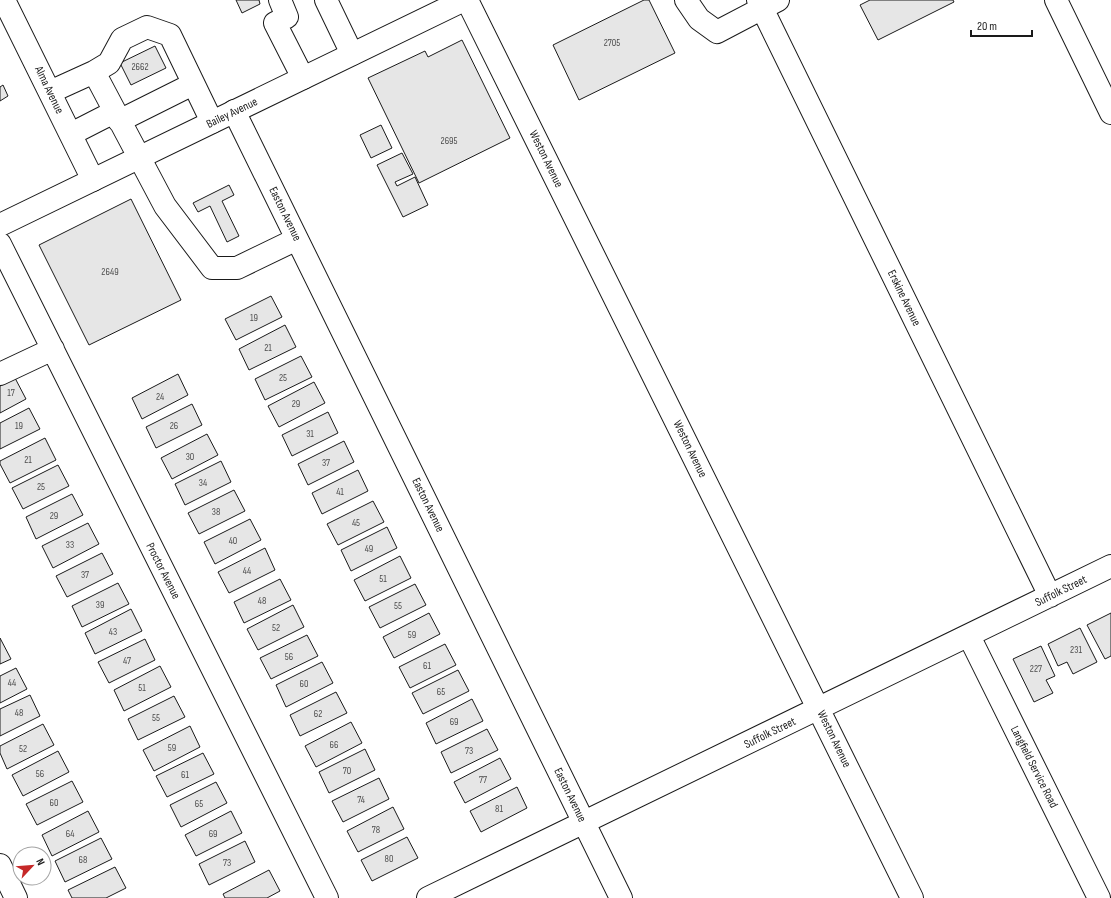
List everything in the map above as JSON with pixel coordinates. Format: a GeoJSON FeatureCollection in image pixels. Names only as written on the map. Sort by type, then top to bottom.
{"type":"FeatureCollection","features":[{"type":"Feature","properties":{"kind":"street","name":"Alma Avenue"},"geometry":{"type":"LineString","coordinates":[[4,0],[93,180]]}},
{"type":"Feature","properties":{"kind":"street"},"geometry":{"type":"LineString","coordinates":[[280,0],[287,17],[275,23],[303,78]]}},
{"type":"Feature","properties":{"kind":"street"},"geometry":{"type":"LineString","coordinates":[[326,0],[352,54]]}},
{"type":"Feature","properties":{"kind":"street","name":"Bailey Avenue"},"geometry":{"type":"LineString","coordinates":[[0,225],[464,0]]}},
{"type":"Feature","properties":{"kind":"street","name":"Weston Avenue"},"geometry":{"type":"LineString","coordinates":[[467,0],[912,898]]}},
{"type":"Feature","properties":{"kind":"street"},"geometry":{"type":"LineString","coordinates":[[686,0],[700,19],[717,32],[766,3]]}},
{"type":"Feature","properties":{"kind":"street"},"geometry":{"type":"LineString","coordinates":[[1056,0],[1111,113]]}},
{"type":"Feature","properties":{"kind":"street","name":"Erskine Avenue"},"geometry":{"type":"LineString","coordinates":[[766,3],[1050,596]]}},
{"type":"Feature","properties":{"kind":"street"},"geometry":{"type":"LineString","coordinates":[[50,92],[94,72],[109,63],[122,39],[147,27],[170,35],[212,122]]}},
{"type":"Feature","properties":{"kind":"street"},"geometry":{"type":"LineString","coordinates":[[94,72],[165,206],[212,268],[237,268],[297,239]]}},
{"type":"Feature","properties":{"kind":"street"},"geometry":{"type":"LineString","coordinates":[[71,134],[193,84]]}},
{"type":"Feature","properties":{"kind":"street","name":"Easton Avenue"},"geometry":{"type":"LineString","coordinates":[[234,111],[621,898]]}},
{"type":"Feature","properties":{"kind":"street","name":"Proctor Avenue"},"geometry":{"type":"LineString","coordinates":[[0,244],[327,898]]}},
{"type":"Feature","properties":{"kind":"street"},"geometry":{"type":"LineString","coordinates":[[1,370],[53,349]]}},
{"type":"Feature","properties":{"kind":"street","name":"Suffolk Street"},"geometry":{"type":"LineString","coordinates":[[428,898],[1111,566]]}},
{"type":"Feature","properties":{"kind":"street","name":"Langfield Service Road"},"geometry":{"type":"LineString","coordinates":[[969,636],[1100,898]]}},
{"type":"Feature","properties":{"kind":"street"},"geometry":{"type":"LineString","coordinates":[[0,865],[16,898]]}},
{"type":"Feature","properties":{"kind":"building"},"geometry":{"type":"Polygon","coordinates":[[[236,0],[259,0],[260,4],[242,13],[236,0]]]}},
{"type":"Feature","properties":{"kind":"building"},"geometry":{"type":"Polygon","coordinates":[[[644,0],[649,0],[675,53],[579,100],[553,45],[644,0]]]}},
{"type":"Feature","properties":{"kind":"building"},"geometry":{"type":"Polygon","coordinates":[[[870,0],[953,0],[954,2],[878,40],[860,5],[870,0]]]}},
{"type":"Feature","properties":{"kind":"building"},"geometry":{"type":"Polygon","coordinates":[[[462,40],[510,138],[419,183],[368,78],[425,51],[428,57],[462,40]]]}},
{"type":"Feature","properties":{"kind":"building"},"geometry":{"type":"Polygon","coordinates":[[[155,46],[166,68],[131,85],[120,63],[155,46]]]}},
{"type":"Feature","properties":{"kind":"building"},"geometry":{"type":"Polygon","coordinates":[[[3,85],[8,96],[0,101],[0,87],[3,85]]]}},
{"type":"Feature","properties":{"kind":"building"},"geometry":{"type":"Polygon","coordinates":[[[381,125],[392,148],[371,158],[360,135],[381,125]]]}},
{"type":"Feature","properties":{"kind":"building"},"geometry":{"type":"Polygon","coordinates":[[[402,153],[413,174],[395,182],[397,186],[415,177],[428,205],[403,217],[377,165],[402,153]]]}},
{"type":"Feature","properties":{"kind":"building"},"geometry":{"type":"Polygon","coordinates":[[[229,185],[234,195],[222,201],[239,236],[227,242],[210,206],[198,212],[193,203],[229,185]]]}},
{"type":"Feature","properties":{"kind":"building"},"geometry":{"type":"Polygon","coordinates":[[[131,199],[181,300],[89,345],[39,245],[131,199]]]}},
{"type":"Feature","properties":{"kind":"building"},"geometry":{"type":"Polygon","coordinates":[[[271,296],[282,317],[236,340],[225,319],[271,296]]]}},
{"type":"Feature","properties":{"kind":"building"},"geometry":{"type":"Polygon","coordinates":[[[285,325],[296,347],[249,370],[239,349],[285,325]]]}},
{"type":"Feature","properties":{"kind":"building"},"geometry":{"type":"Polygon","coordinates":[[[301,356],[312,377],[265,400],[255,379],[301,356]]]}},
{"type":"Feature","properties":{"kind":"building"},"geometry":{"type":"Polygon","coordinates":[[[178,374],[188,395],[142,419],[132,398],[178,374]]]}},
{"type":"Feature","properties":{"kind":"building"},"geometry":{"type":"Polygon","coordinates":[[[15,378],[26,399],[0,413],[0,386],[15,378]]]}},
{"type":"Feature","properties":{"kind":"building"},"geometry":{"type":"Polygon","coordinates":[[[314,382],[325,403],[279,427],[268,406],[314,382]]]}},
{"type":"Feature","properties":{"kind":"building"},"geometry":{"type":"Polygon","coordinates":[[[192,404],[202,425],[156,448],[146,427],[192,404]]]}},
{"type":"Feature","properties":{"kind":"building"},"geometry":{"type":"Polygon","coordinates":[[[29,408],[40,429],[0,449],[0,423],[29,408]]]}},
{"type":"Feature","properties":{"kind":"building"},"geometry":{"type":"Polygon","coordinates":[[[328,412],[338,433],[292,456],[282,435],[328,412]]]}},
{"type":"Feature","properties":{"kind":"building"},"geometry":{"type":"Polygon","coordinates":[[[207,434],[218,455],[172,479],[161,458],[207,434]]]}},
{"type":"Feature","properties":{"kind":"building"},"geometry":{"type":"Polygon","coordinates":[[[45,438],[56,460],[10,483],[0,464],[0,461],[45,438]]]}},
{"type":"Feature","properties":{"kind":"building"},"geometry":{"type":"Polygon","coordinates":[[[344,441],[354,462],[308,485],[298,464],[344,441]]]}},
{"type":"Feature","properties":{"kind":"building"},"geometry":{"type":"Polygon","coordinates":[[[221,461],[231,482],[185,505],[175,484],[221,461]]]}},
{"type":"Feature","properties":{"kind":"building"},"geometry":{"type":"Polygon","coordinates":[[[58,465],[69,486],[23,509],[12,488],[58,465]]]}},
{"type":"Feature","properties":{"kind":"building"},"geometry":{"type":"Polygon","coordinates":[[[358,470],[368,491],[322,514],[312,493],[358,470]]]}},
{"type":"Feature","properties":{"kind":"building"},"geometry":{"type":"Polygon","coordinates":[[[234,490],[245,511],[199,534],[188,513],[234,490]]]}},
{"type":"Feature","properties":{"kind":"building"},"geometry":{"type":"Polygon","coordinates":[[[72,494],[83,515],[36,539],[26,517],[72,494]]]}},
{"type":"Feature","properties":{"kind":"building"},"geometry":{"type":"Polygon","coordinates":[[[373,501],[384,522],[338,545],[327,524],[373,501]]]}},
{"type":"Feature","properties":{"kind":"building"},"geometry":{"type":"Polygon","coordinates":[[[250,519],[261,540],[215,564],[204,542],[250,519]]]}},
{"type":"Feature","properties":{"kind":"building"},"geometry":{"type":"Polygon","coordinates":[[[88,523],[99,544],[53,568],[42,546],[88,523]]]}},
{"type":"Feature","properties":{"kind":"building"},"geometry":{"type":"Polygon","coordinates":[[[387,527],[397,548],[351,571],[341,550],[387,527]]]}},
{"type":"Feature","properties":{"kind":"building"},"geometry":{"type":"Polygon","coordinates":[[[265,548],[275,570],[229,593],[218,572],[265,548]]]}},
{"type":"Feature","properties":{"kind":"building"},"geometry":{"type":"Polygon","coordinates":[[[102,553],[113,574],[67,597],[56,576],[102,553]]]}},
{"type":"Feature","properties":{"kind":"building"},"geometry":{"type":"Polygon","coordinates":[[[400,556],[411,578],[365,601],[354,580],[400,556]]]}},
{"type":"Feature","properties":{"kind":"building"},"geometry":{"type":"Polygon","coordinates":[[[280,579],[291,600],[244,623],[234,602],[280,579]]]}},
{"type":"Feature","properties":{"kind":"building"},"geometry":{"type":"Polygon","coordinates":[[[118,583],[129,604],[82,627],[72,606],[118,583]]]}},
{"type":"Feature","properties":{"kind":"building"},"geometry":{"type":"Polygon","coordinates":[[[415,584],[426,605],[380,628],[369,607],[415,584]]]}},
{"type":"Feature","properties":{"kind":"building"},"geometry":{"type":"Polygon","coordinates":[[[293,605],[304,627],[258,650],[247,629],[293,605]]]}},
{"type":"Feature","properties":{"kind":"building"},"geometry":{"type":"Polygon","coordinates":[[[131,609],[142,631],[95,654],[85,633],[131,609]]]}},
{"type":"Feature","properties":{"kind":"building"},"geometry":{"type":"Polygon","coordinates":[[[429,613],[440,634],[394,658],[383,637],[429,613]]]}},
{"type":"Feature","properties":{"kind":"building"},"geometry":{"type":"Polygon","coordinates":[[[1111,613],[1111,656],[1105,659],[1087,625],[1111,613]]]}},
{"type":"Feature","properties":{"kind":"building"},"geometry":{"type":"Polygon","coordinates":[[[1080,628],[1097,662],[1073,674],[1067,662],[1058,666],[1048,644],[1080,628]]]}},
{"type":"Feature","properties":{"kind":"building"},"geometry":{"type":"Polygon","coordinates":[[[307,635],[318,656],[271,679],[260,658],[307,635]]]}},
{"type":"Feature","properties":{"kind":"building"},"geometry":{"type":"Polygon","coordinates":[[[0,638],[11,659],[0,664],[0,638]]]}},
{"type":"Feature","properties":{"kind":"building"},"geometry":{"type":"Polygon","coordinates":[[[145,639],[155,660],[109,683],[98,662],[145,639]]]}},
{"type":"Feature","properties":{"kind":"building"},"geometry":{"type":"Polygon","coordinates":[[[445,644],[456,665],[410,688],[399,667],[445,644]]]}},
{"type":"Feature","properties":{"kind":"building"},"geometry":{"type":"Polygon","coordinates":[[[1041,646],[1055,676],[1046,680],[1053,693],[1034,702],[1013,659],[1041,646]]]}},
{"type":"Feature","properties":{"kind":"building"},"geometry":{"type":"Polygon","coordinates":[[[322,662],[333,683],[286,707],[276,685],[322,662]]]}},
{"type":"Feature","properties":{"kind":"building"},"geometry":{"type":"Polygon","coordinates":[[[160,666],[171,687],[124,711],[114,690],[160,666]]]}},
{"type":"Feature","properties":{"kind":"building"},"geometry":{"type":"Polygon","coordinates":[[[16,668],[27,689],[0,703],[0,676],[16,668]]]}},
{"type":"Feature","properties":{"kind":"building"},"geometry":{"type":"Polygon","coordinates":[[[458,670],[469,691],[423,714],[412,693],[458,670]]]}},
{"type":"Feature","properties":{"kind":"building"},"geometry":{"type":"Polygon","coordinates":[[[336,692],[347,713],[300,736],[290,715],[336,692]]]}},
{"type":"Feature","properties":{"kind":"building"},"geometry":{"type":"Polygon","coordinates":[[[30,695],[40,716],[0,736],[0,709],[30,695]]]}},
{"type":"Feature","properties":{"kind":"building"},"geometry":{"type":"Polygon","coordinates":[[[174,696],[185,717],[138,740],[128,719],[174,696]]]}},
{"type":"Feature","properties":{"kind":"building"},"geometry":{"type":"Polygon","coordinates":[[[472,699],[483,721],[436,744],[426,723],[472,699]]]}},
{"type":"Feature","properties":{"kind":"building"},"geometry":{"type":"Polygon","coordinates":[[[351,722],[362,743],[316,767],[305,746],[351,722]]]}},
{"type":"Feature","properties":{"kind":"building"},"geometry":{"type":"Polygon","coordinates":[[[43,724],[54,745],[7,769],[0,753],[0,746],[43,724]]]}},
{"type":"Feature","properties":{"kind":"building"},"geometry":{"type":"Polygon","coordinates":[[[190,726],[200,747],[154,771],[143,750],[190,726]]]}},
{"type":"Feature","properties":{"kind":"building"},"geometry":{"type":"Polygon","coordinates":[[[487,729],[498,750],[451,773],[441,752],[487,729]]]}},
{"type":"Feature","properties":{"kind":"building"},"geometry":{"type":"Polygon","coordinates":[[[365,749],[375,770],[329,793],[319,772],[365,749]]]}},
{"type":"Feature","properties":{"kind":"building"},"geometry":{"type":"Polygon","coordinates":[[[58,751],[69,772],[23,796],[12,775],[58,751]]]}},
{"type":"Feature","properties":{"kind":"building"},"geometry":{"type":"Polygon","coordinates":[[[203,753],[214,774],[167,797],[156,776],[203,753]]]}},
{"type":"Feature","properties":{"kind":"building"},"geometry":{"type":"Polygon","coordinates":[[[500,758],[511,779],[465,803],[454,782],[500,758]]]}},
{"type":"Feature","properties":{"kind":"building"},"geometry":{"type":"Polygon","coordinates":[[[379,778],[389,799],[343,822],[332,801],[379,778]]]}},
{"type":"Feature","properties":{"kind":"building"},"geometry":{"type":"Polygon","coordinates":[[[72,781],[83,802],[37,825],[26,804],[72,781]]]}},
{"type":"Feature","properties":{"kind":"building"},"geometry":{"type":"Polygon","coordinates":[[[216,782],[227,803],[181,827],[170,805],[216,782]]]}},
{"type":"Feature","properties":{"kind":"building"},"geometry":{"type":"Polygon","coordinates":[[[517,787],[527,808],[481,832],[470,811],[517,787]]]}},
{"type":"Feature","properties":{"kind":"building"},"geometry":{"type":"Polygon","coordinates":[[[393,807],[404,829],[358,852],[347,831],[393,807]]]}},
{"type":"Feature","properties":{"kind":"building"},"geometry":{"type":"Polygon","coordinates":[[[88,811],[99,832],[52,856],[52,846],[47,846],[42,835],[88,811]]]}},
{"type":"Feature","properties":{"kind":"building"},"geometry":{"type":"Polygon","coordinates":[[[231,811],[242,833],[196,856],[185,835],[231,811]]]}},
{"type":"Feature","properties":{"kind":"building"},"geometry":{"type":"Polygon","coordinates":[[[407,837],[418,858],[372,881],[361,860],[407,837]]]}},
{"type":"Feature","properties":{"kind":"building"},"geometry":{"type":"Polygon","coordinates":[[[101,838],[112,859],[65,882],[55,861],[101,838]]]}},
{"type":"Feature","properties":{"kind":"building"},"geometry":{"type":"Polygon","coordinates":[[[245,841],[255,862],[209,885],[199,864],[245,841]]]}},
{"type":"Feature","properties":{"kind":"building"},"geometry":{"type":"Polygon","coordinates":[[[115,867],[126,888],[106,898],[72,898],[68,890],[115,867]]]}},
{"type":"Feature","properties":{"kind":"building"},"geometry":{"type":"Polygon","coordinates":[[[269,870],[280,891],[267,898],[225,898],[223,894],[269,870]]]}}]}
